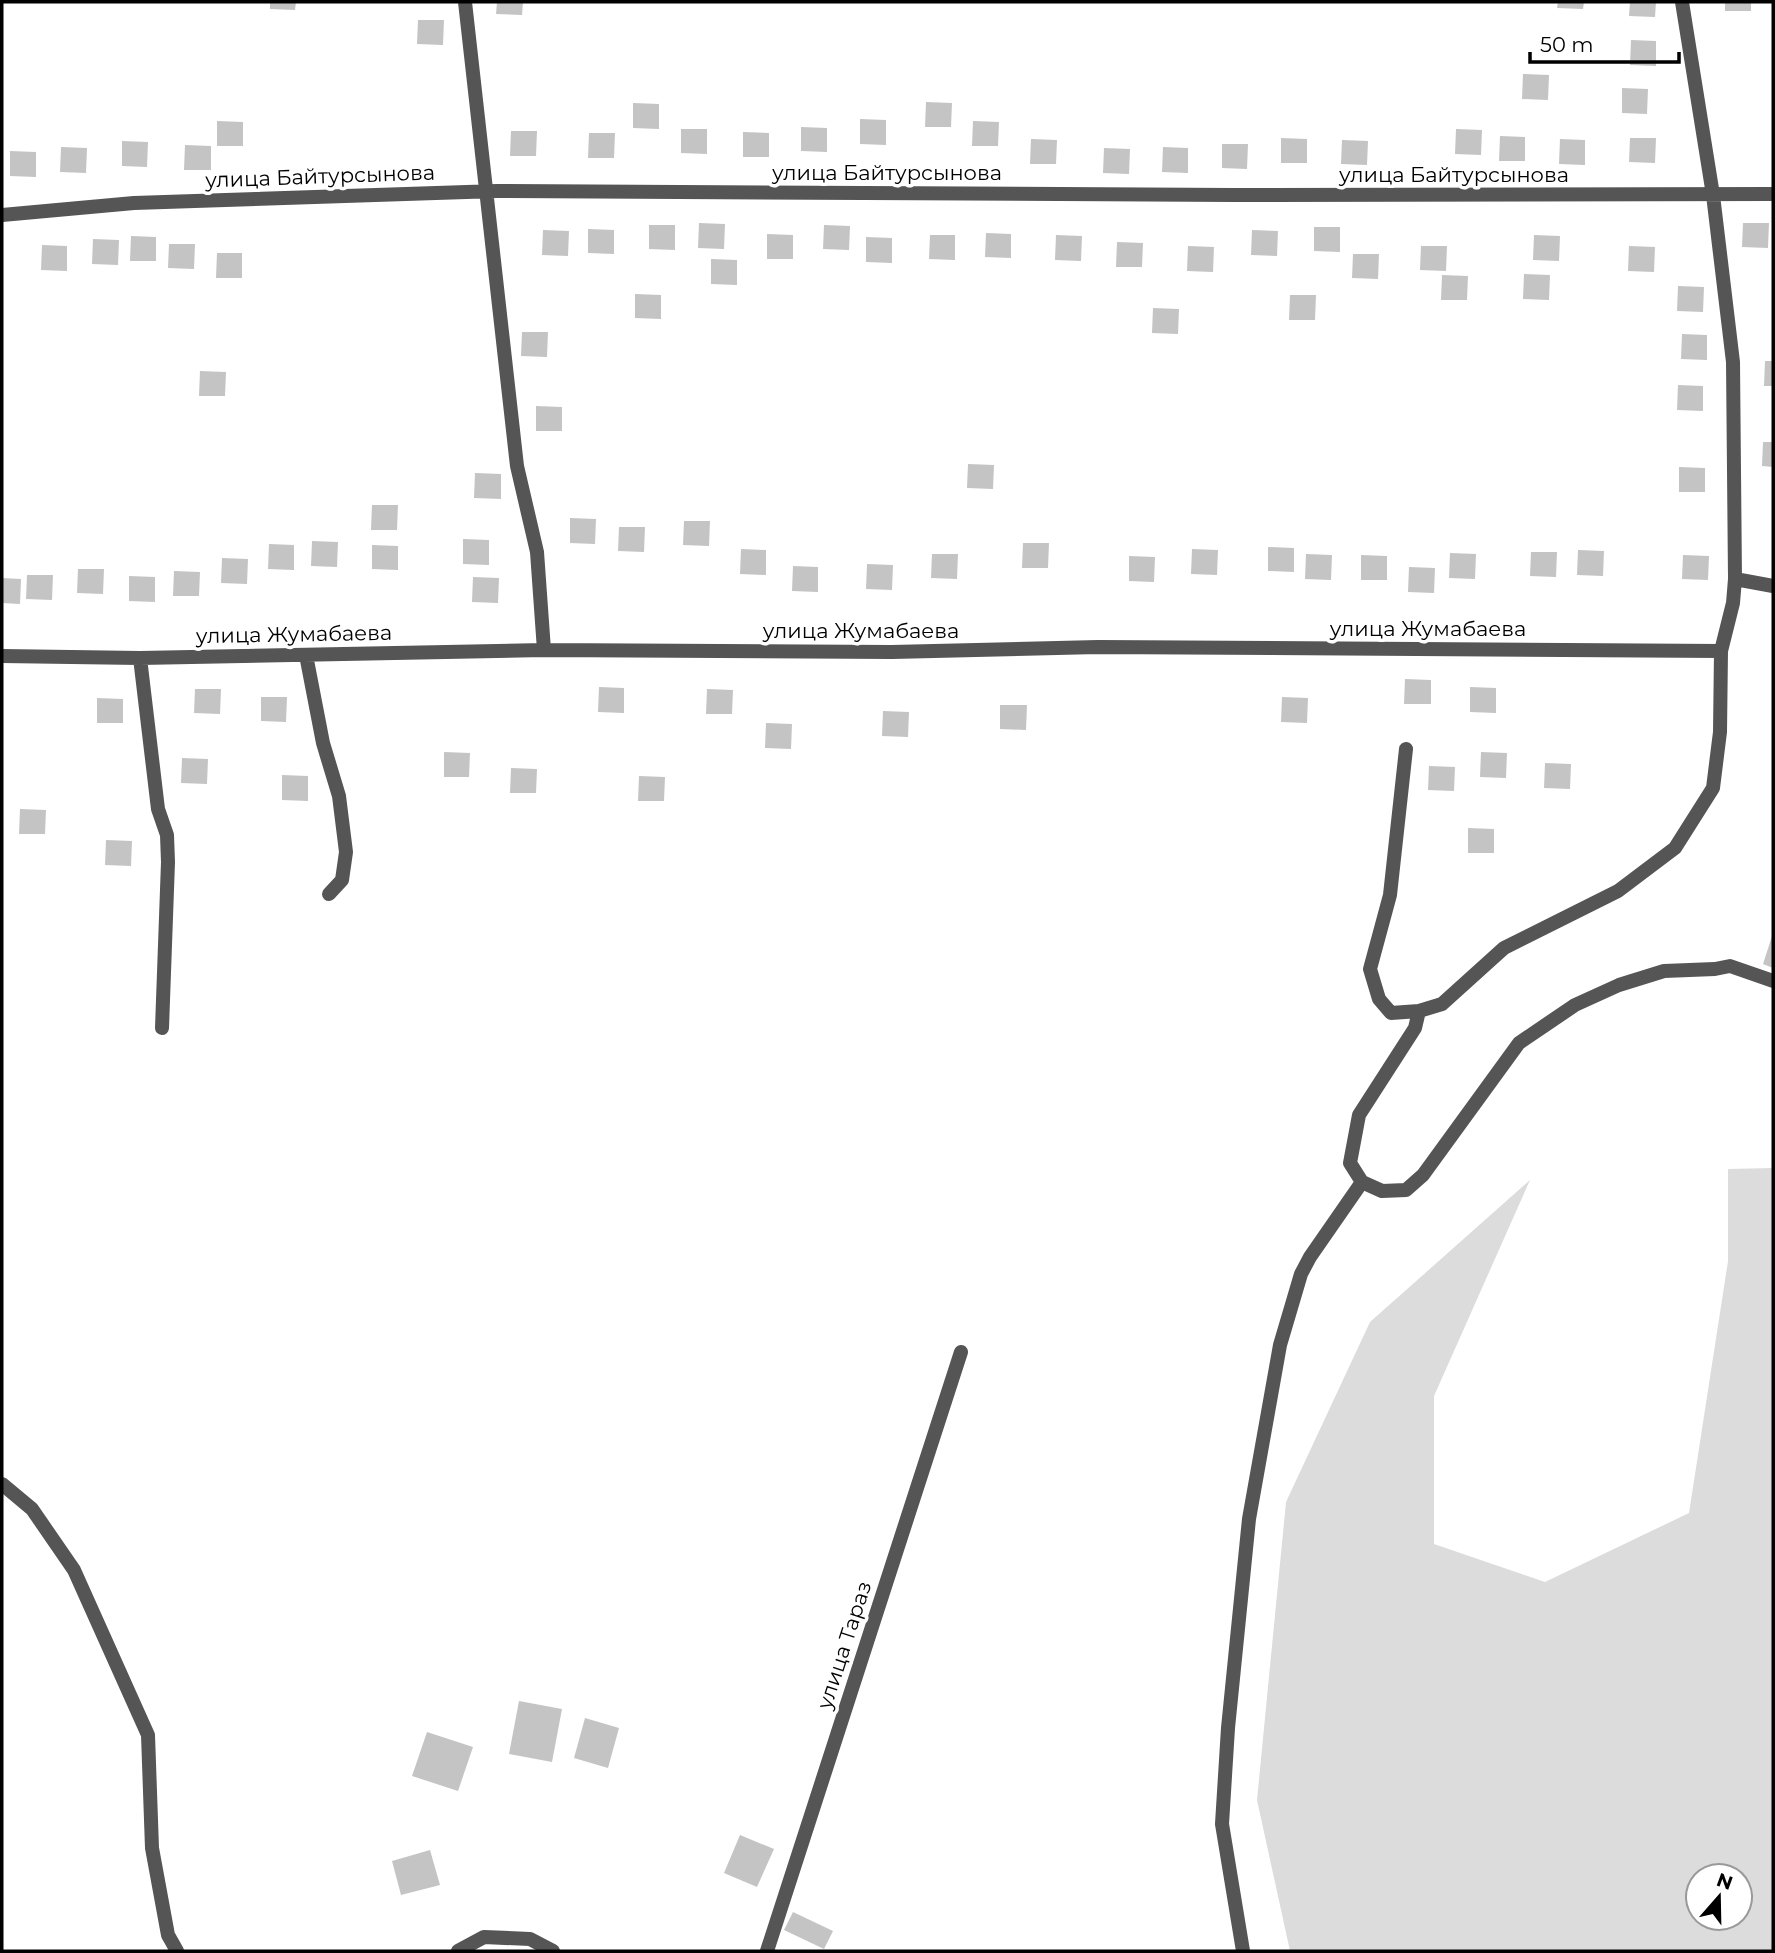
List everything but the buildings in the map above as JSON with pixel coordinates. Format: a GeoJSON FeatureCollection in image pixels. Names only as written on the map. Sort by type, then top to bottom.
{"type":"FeatureCollection","features":[{"type":"Feature","properties":{"kind":"street"},"geometry":{"type":"LineString","coordinates":[[465,2],[517,466],[537,552],[544,650]]}},
{"type":"Feature","properties":{"kind":"street"},"geometry":{"type":"LineString","coordinates":[[1406,749],[1390,895],[1370,969],[1379,999],[1391,1013],[1419,1011],[1442,1004],[1504,948],[1618,891],[1675,848],[1713,788],[1720,732],[1721,651],[1733,603],[1735,579],[1733,362],[1713,195],[1682,2]]}},
{"type":"Feature","properties":{"kind":"street","name":"улица Байтурсынова"},"geometry":{"type":"LineString","coordinates":[[2,215],[134,203],[487,191],[1233,195],[1773,194]]}},
{"type":"Feature","properties":{"kind":"street"},"geometry":{"type":"LineString","coordinates":[[1735,579],[1773,586]]}},
{"type":"Feature","properties":{"kind":"street","name":"улица Жумабаева"},"geometry":{"type":"LineString","coordinates":[[2,656],[140,658],[544,650],[892,652],[1098,647],[1721,651]]}},
{"type":"Feature","properties":{"kind":"street"},"geometry":{"type":"LineString","coordinates":[[306,655],[323,743],[339,796],[346,852],[342,880],[329,894]]}},
{"type":"Feature","properties":{"kind":"street"},"geometry":{"type":"LineString","coordinates":[[140,658],[158,809],[167,835],[162,1028]]}},
{"type":"Feature","properties":{"kind":"street"},"geometry":{"type":"LineString","coordinates":[[1419,1011],[1415,1028],[1359,1115],[1350,1163],[1362,1182],[1382,1191],[1406,1190],[1423,1175],[1519,1043],[1574,1005],[1619,985],[1664,971],[1715,970],[1730,966],[1773,981]]}},
{"type":"Feature","properties":{"kind":"street"},"geometry":{"type":"LineString","coordinates":[[1243,1951],[1222,1824],[1228,1728],[1249,1519],[1280,1345],[1301,1274],[1362,1182]]}},
{"type":"Feature","properties":{"kind":"street","name":"улица Тараз"},"geometry":{"type":"LineString","coordinates":[[767,1951],[961,1352]]}},
{"type":"Feature","properties":{"kind":"street"},"geometry":{"type":"LineString","coordinates":[[2,1484],[32,1508],[74,1570],[148,1735],[152,1848],[168,1935],[177,1951]]}},
{"type":"Feature","properties":{"kind":"street"},"geometry":{"type":"LineString","coordinates":[[458,1951],[484,1937],[530,1939],[552,1951]]}},
{"type":"Feature","properties":{"kind":"shaded area"},"geometry":{"type":"Polygon","coordinates":[[[1773,1168],[1773,1951],[1290,1951],[1257,1800],[1286,1502],[1370,1322],[1530,1180],[1434,1396],[1434,1544],[1545,1582],[1689,1513],[1728,1261],[1728,1169],[1773,1168]]]}}]}
